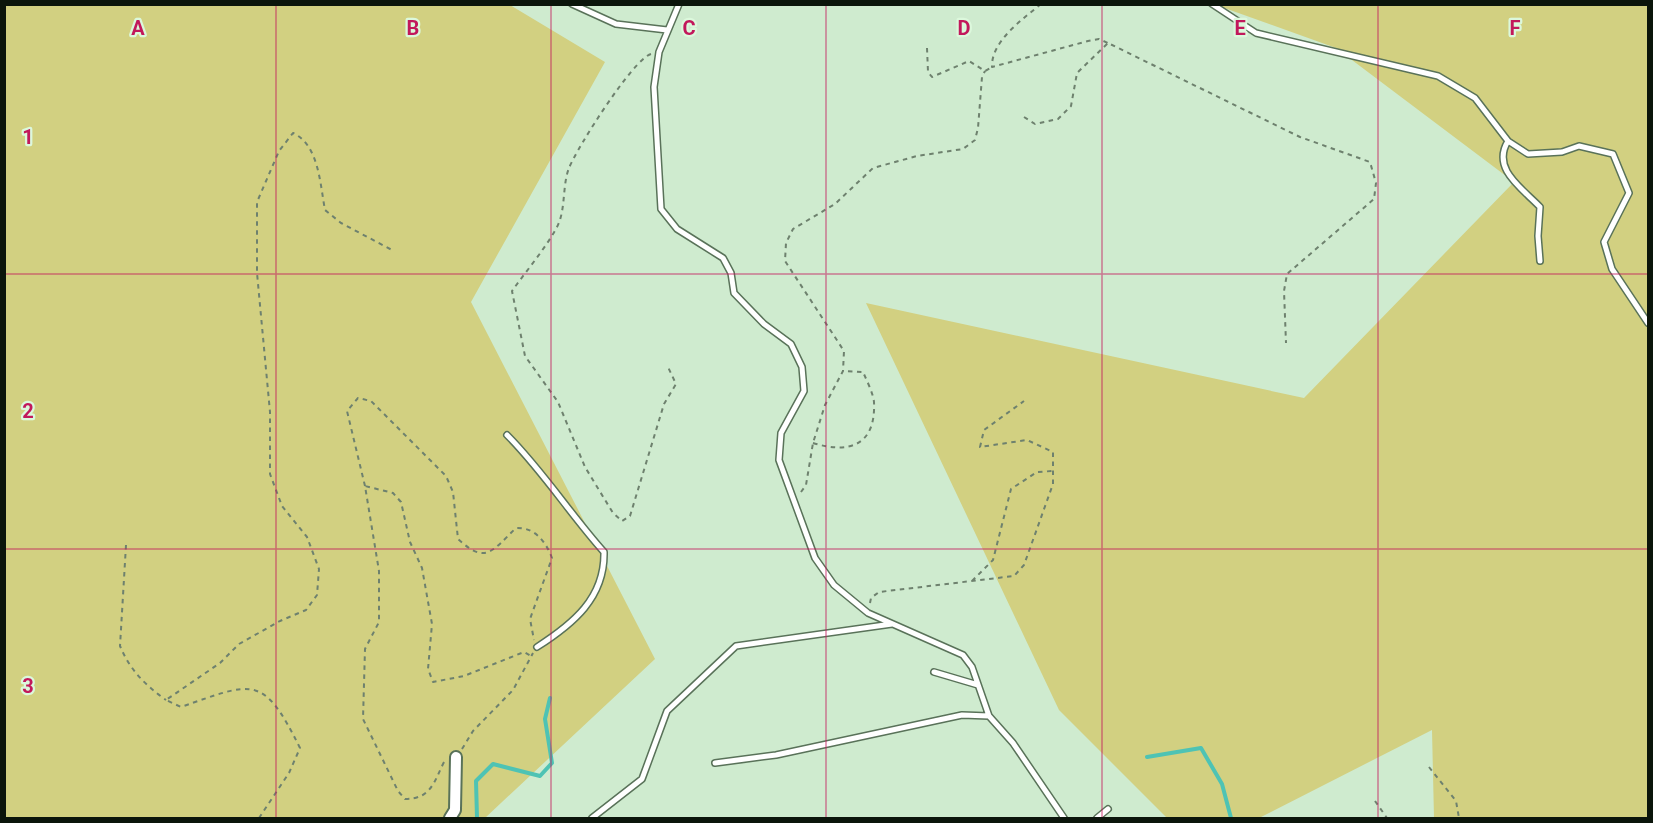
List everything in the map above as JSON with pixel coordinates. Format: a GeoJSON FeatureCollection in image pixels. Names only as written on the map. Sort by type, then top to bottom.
{"type":"FeatureCollection","features":[{"type":"Feature","properties":{"kind":"street"},"geometry":{"type":"LineString","coordinates":[[450,819],[455,810],[456,758]]}},
{"type":"Feature","properties":{"kind":"lane"},"geometry":{"type":"LineString","coordinates":[[572,4],[616,24],[667,30]]}},
{"type":"Feature","properties":{"kind":"lane"},"geometry":{"type":"LineString","coordinates":[[679,4],[659,52],[654,87],[654,126],[661,209],[677,229],[723,258],[731,273],[734,293],[764,324],[791,345],[802,367],[804,391],[781,434],[779,460],[815,558],[834,585],[868,614],[963,656],[972,666],[989,716],[1013,743],[1064,819]]}},
{"type":"Feature","properties":{"kind":"lane"},"geometry":{"type":"LineString","coordinates":[[1212,4],[1256,33],[1438,76],[1475,98],[1508,141],[1528,154],[1562,152],[1579,146],[1613,154],[1629,193],[1623,210],[1604,242],[1612,269],[1648,323]]}},
{"type":"Feature","properties":{"kind":"lane"},"geometry":{"type":"LineString","coordinates":[[1508,141],[1502,151],[1503,169],[1540,207],[1538,236],[1540,261]]}},
{"type":"Feature","properties":{"kind":"lane"},"geometry":{"type":"LineString","coordinates":[[507,435],[528,456],[574,519],[604,552],[604,570],[600,585],[581,613],[557,635],[537,647]]}},
{"type":"Feature","properties":{"kind":"lane"},"geometry":{"type":"LineString","coordinates":[[592,819],[642,779],[667,711],[736,646],[893,624]]}},
{"type":"Feature","properties":{"kind":"lane"},"geometry":{"type":"LineString","coordinates":[[934,672],[978,685]]}},
{"type":"Feature","properties":{"kind":"lane"},"geometry":{"type":"LineString","coordinates":[[715,763],[777,755],[962,715],[989,716]]}},
{"type":"Feature","properties":{"kind":"lane"},"geometry":{"type":"LineString","coordinates":[[1097,819],[1108,809]]}},
{"type":"Feature","properties":{"kind":"path"},"geometry":{"type":"LineString","coordinates":[[992,67],[992,60],[1006,35],[1041,4]]}},
{"type":"Feature","properties":{"kind":"path"},"geometry":{"type":"LineString","coordinates":[[794,502],[806,485],[813,443],[825,405],[843,371],[844,351],[785,261],[786,243],[794,229],[835,204],[873,168],[917,156],[963,149],[975,140],[982,77],[985,71],[992,67],[1099,39],[1300,137],[1370,162],[1376,183],[1374,199],[1287,273],[1284,291],[1286,343]]}},
{"type":"Feature","properties":{"kind":"path"},"geometry":{"type":"LineString","coordinates":[[1024,117],[1035,124],[1058,119],[1071,106],[1077,73],[1108,43]]}},
{"type":"Feature","properties":{"kind":"path"},"geometry":{"type":"LineString","coordinates":[[927,48],[928,72],[932,77],[969,61],[985,71]]}},
{"type":"Feature","properties":{"kind":"path"},"geometry":{"type":"LineString","coordinates":[[659,52],[643,56],[588,135],[569,168],[558,225],[512,291],[525,356],[558,402],[585,467],[613,513],[622,521],[630,516],[663,404],[676,384],[668,367]]}},
{"type":"Feature","properties":{"kind":"path"},"geometry":{"type":"LineString","coordinates":[[166,700],[220,663],[239,644],[280,621],[306,610],[317,595],[319,569],[307,537],[282,506],[270,474],[270,412],[257,273],[257,202],[279,151],[293,133],[304,138],[315,160],[325,210],[341,223],[392,250]]}},
{"type":"Feature","properties":{"kind":"path"},"geometry":{"type":"LineString","coordinates":[[813,443],[830,448],[853,448],[866,437],[872,422],[874,401],[863,372],[843,371]]}},
{"type":"Feature","properties":{"kind":"path"},"geometry":{"type":"LineString","coordinates":[[358,398],[371,401],[446,476],[453,492],[458,539],[472,552],[484,554],[495,548],[516,528],[526,528],[546,542],[552,558],[530,619],[537,647],[531,656],[529,665],[513,690],[473,731],[456,758],[445,761],[431,789],[419,799],[405,799],[398,791],[363,719],[365,649],[379,622],[379,581],[364,486],[347,411],[358,398]]}},
{"type":"Feature","properties":{"kind":"path"},"geometry":{"type":"LineString","coordinates":[[868,614],[871,598],[879,592],[1014,576],[1024,565],[1053,484],[1053,452],[1027,440],[980,447],[984,430],[1024,401]]}},
{"type":"Feature","properties":{"kind":"path"},"geometry":{"type":"LineString","coordinates":[[972,581],[993,560],[1011,489],[1037,472],[1053,471]]}},
{"type":"Feature","properties":{"kind":"path"},"geometry":{"type":"LineString","coordinates":[[364,486],[393,493],[401,502],[410,542],[422,567],[432,624],[428,669],[433,682],[464,676],[524,652],[531,656]]}},
{"type":"Feature","properties":{"kind":"path"},"geometry":{"type":"LineString","coordinates":[[126,545],[120,646],[126,662],[147,686],[166,700],[181,707],[232,689],[251,688],[270,698],[300,748],[289,773],[259,819]]}},
{"type":"Feature","properties":{"kind":"path"},"geometry":{"type":"LineString","coordinates":[[1428,767],[1456,801],[1459,819]]}},
{"type":"Feature","properties":{"kind":"path"},"geometry":{"type":"LineString","coordinates":[[1375,801],[1387,819]]}},
{"type":"Feature","properties":{"kind":"shaded area"},"geometry":{"type":"Polygon","coordinates":[[[5,5],[510,5],[605,62],[471,302],[655,659],[485,818],[5,818],[5,5]]]}},
{"type":"Feature","properties":{"kind":"shaded area"},"geometry":{"type":"Polygon","coordinates":[[[1216,5],[1648,5],[1648,818],[1434,818],[1432,730],[1259,818],[1167,818],[1059,710],[866,303],[1304,398],[1514,182],[1336,48],[1216,5]]]}},
{"type":"Feature","properties":{"kind":"waterway"},"geometry":{"type":"LineString","coordinates":[[477,818],[476,781],[493,764],[540,776],[552,763],[545,719],[550,698]]}},
{"type":"Feature","properties":{"kind":"waterway"},"geometry":{"type":"LineString","coordinates":[[1147,757],[1201,748],[1222,784],[1231,818]]}}]}
